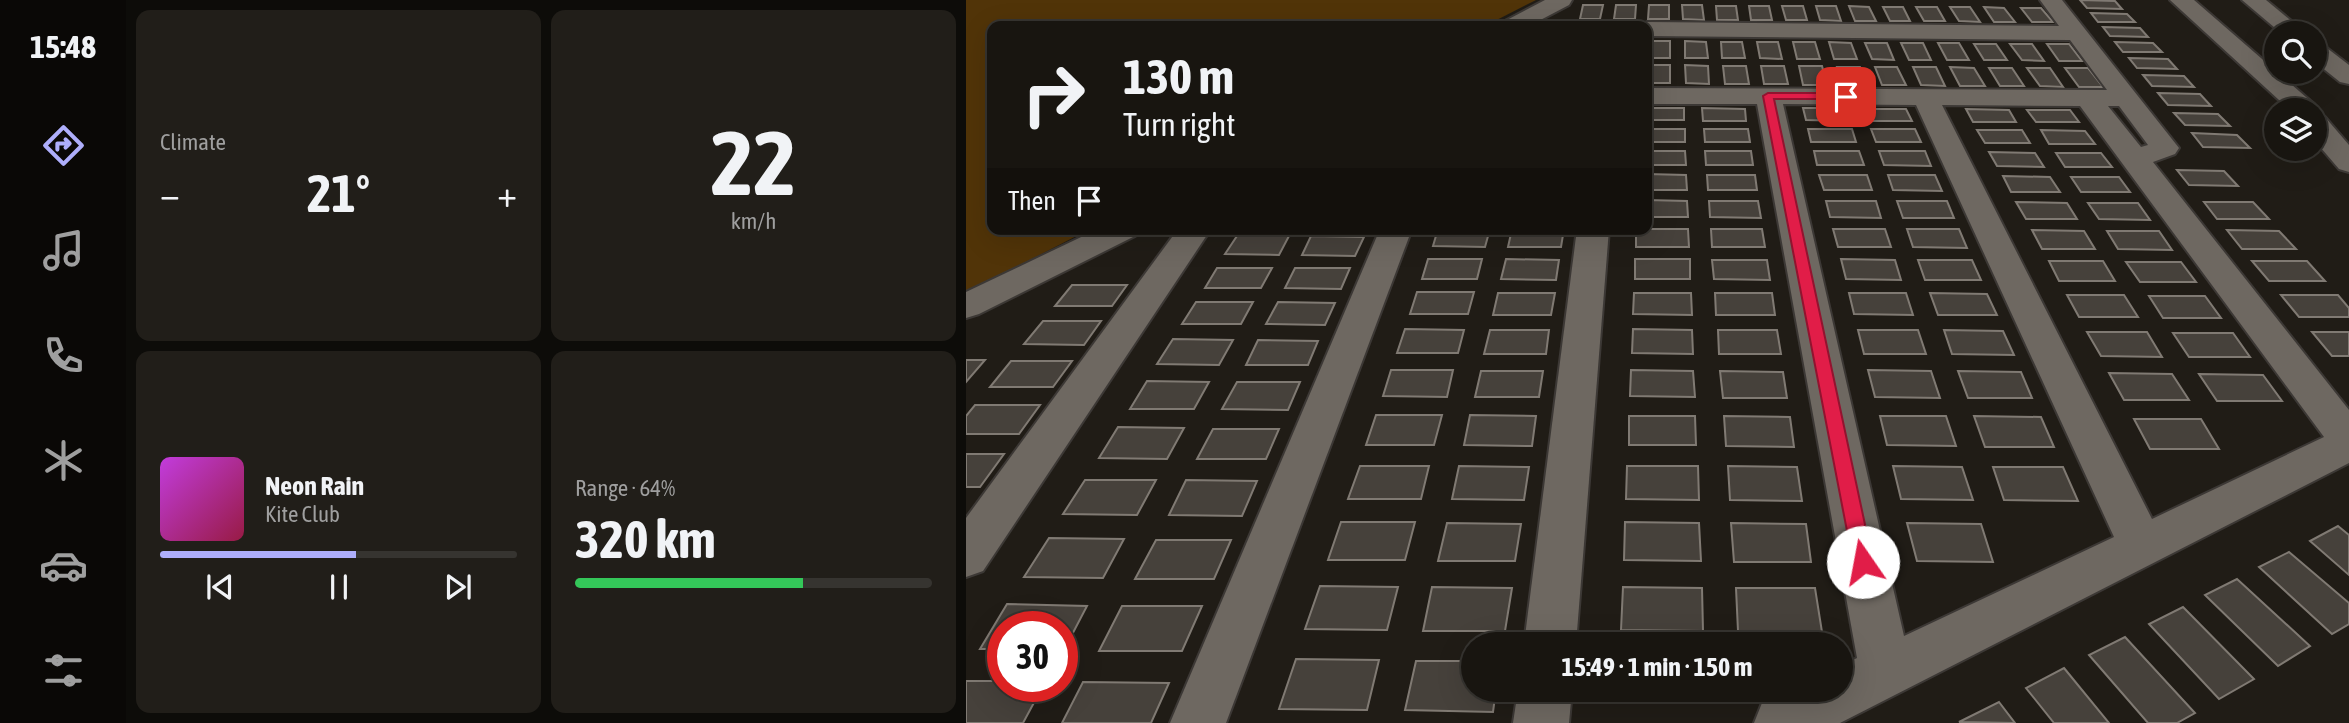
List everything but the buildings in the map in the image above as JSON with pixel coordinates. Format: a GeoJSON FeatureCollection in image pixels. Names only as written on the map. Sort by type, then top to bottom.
{"type":"FeatureCollection","features":[{"type":"Feature","properties":{"kind":"street"},"geometry":{"type":"LineString","coordinates":[[1522,21],[1561,0]]}},
{"type":"Feature","properties":{"kind":"street"},"geometry":{"type":"LineString","coordinates":[[2051,0],[2165,148],[2135,159]]}},
{"type":"Feature","properties":{"kind":"street"},"geometry":{"type":"LineString","coordinates":[[2181,0],[2291,98]]}},
{"type":"Feature","properties":{"kind":"street"},"geometry":{"type":"LineString","coordinates":[[2253,0],[2280,21]]}},
{"type":"Feature","properties":{"kind":"street"},"geometry":{"type":"LineString","coordinates":[[1652,29],[2076,33]]}},
{"type":"Feature","properties":{"kind":"street"},"geometry":{"type":"LineString","coordinates":[[2327,60],[2349,77]]}},
{"type":"Feature","properties":{"kind":"street"},"geometry":{"type":"LineString","coordinates":[[1652,96],[2127,98]]}},
{"type":"Feature","properties":{"kind":"street"},"geometry":{"type":"LineString","coordinates":[[1768,96],[1886,672]]}},
{"type":"Feature","properties":{"kind":"street"},"geometry":{"type":"LineString","coordinates":[[1924,97],[2142,546]]}},
{"type":"Feature","properties":{"kind":"street"},"geometry":{"type":"LineString","coordinates":[[1782,723],[2349,442],[2088,98]]}},
{"type":"Feature","properties":{"kind":"street"},"geometry":{"type":"LineString","coordinates":[[2327,137],[2349,163]]}},
{"type":"Feature","properties":{"kind":"street"},"geometry":{"type":"LineString","coordinates":[[966,306],[1112,235]]}},
{"type":"Feature","properties":{"kind":"street"},"geometry":{"type":"LineString","coordinates":[[966,556],[1191,235]]}},
{"type":"Feature","properties":{"kind":"street"},"geometry":{"type":"LineString","coordinates":[[1198,723],[1394,235]]}},
{"type":"Feature","properties":{"kind":"street"},"geometry":{"type":"LineString","coordinates":[[1551,632],[1591,235]]}},
{"type":"Feature","properties":{"kind":"street"},"geometry":{"type":"LineString","coordinates":[[1541,723],[1544,702]]}},
{"type":"Feature","properties":{"kind":"shaded area"},"geometry":{"type":"Polygon","coordinates":[[[966,0],[1536,0],[1495,21],[987,21],[987,235],[1078,235],[966,293],[966,0]]]}},
{"type":"Feature","properties":{"kind":"route"},"geometry":{"type":"LineString","coordinates":[[1846,97],[1768,96],[1863,562]]}}]}
